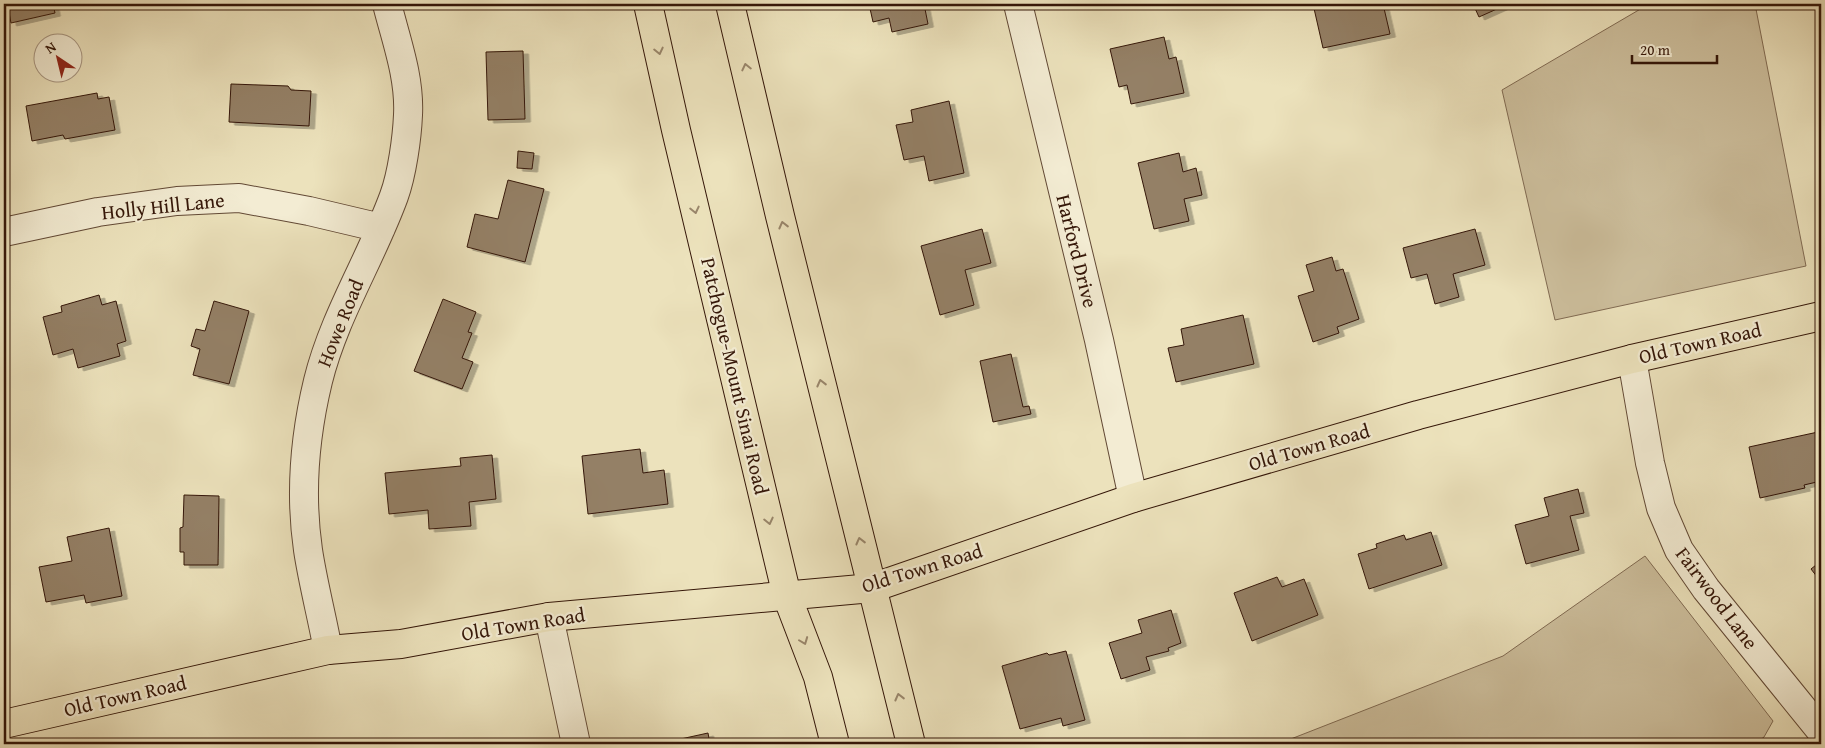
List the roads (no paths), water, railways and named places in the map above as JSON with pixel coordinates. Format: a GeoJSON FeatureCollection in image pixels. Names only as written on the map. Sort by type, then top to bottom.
{"type":"FeatureCollection","features":[{"type":"Feature","properties":{"kind":"main road","name":"Patchogue-Mount Sinai Road"},"geometry":{"type":"LineString","coordinates":[[648,4],[676,130],[787,596],[818,677],[835,744]]}},
{"type":"Feature","properties":{"kind":"main road"},"geometry":{"type":"LineString","coordinates":[[730,4],[911,744]]}},
{"type":"Feature","properties":{"kind":"main road","name":"Old Town Road"},"geometry":{"type":"LineString","coordinates":[[4,724],[328,650],[401,644],[549,617],[872,588],[1133,498],[1418,415],[1632,358],[1821,316]]}},
{"type":"Feature","properties":{"kind":"street","name":"Howe Road"},"geometry":{"type":"LineString","coordinates":[[328,650],[308,550],[304,496],[308,439],[318,382],[332,335],[381,228],[394,194],[404,150],[408,114],[406,76],[387,4]]}},
{"type":"Feature","properties":{"kind":"street","name":"Harford Drive"},"geometry":{"type":"LineString","coordinates":[[1018,4],[1097,331],[1133,498]]}},
{"type":"Feature","properties":{"kind":"street","name":"Holly Hill Lane"},"geometry":{"type":"LineString","coordinates":[[4,232],[98,212],[177,201],[239,198],[309,211],[381,228]]}},
{"type":"Feature","properties":{"kind":"street","name":"Fairwood Lane"},"geometry":{"type":"LineString","coordinates":[[1632,358],[1650,463],[1661,508],[1679,550],[1706,589],[1821,730]]}},
{"type":"Feature","properties":{"kind":"street"},"geometry":{"type":"LineString","coordinates":[[549,617],[576,744]]}}]}
